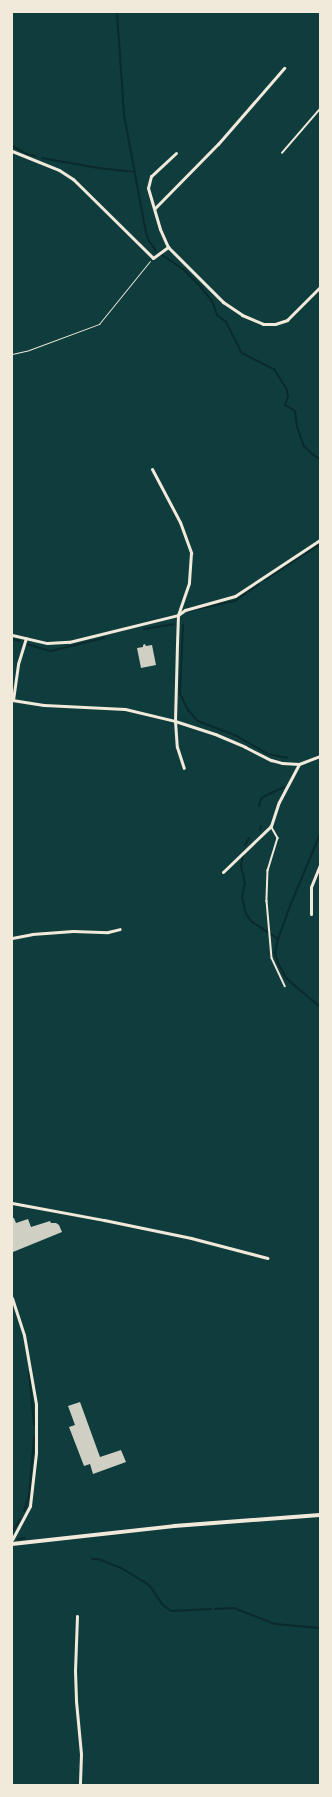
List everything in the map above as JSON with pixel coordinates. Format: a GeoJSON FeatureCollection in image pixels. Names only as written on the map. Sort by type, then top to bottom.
{"type":"FeatureCollection","features":[{"type":"Feature","properties":{"kind":"street"},"geometry":{"type":"LineString","coordinates":[[155,208],[218,144],[284,68]]}},
{"type":"Feature","properties":{"kind":"street"},"geometry":{"type":"LineString","coordinates":[[12,150],[59,170],[73,179],[153,258],[168,247]]}},
{"type":"Feature","properties":{"kind":"street"},"geometry":{"type":"LineString","coordinates":[[176,153],[151,176],[148,188],[160,229],[168,247],[231,309],[263,324],[275,324],[287,320],[320,287]]}},
{"type":"Feature","properties":{"kind":"street"},"geometry":{"type":"LineString","coordinates":[[152,469],[180,522],[192,553],[189,583],[178,615],[175,721],[177,747],[184,768]]}},
{"type":"Feature","properties":{"kind":"street"},"geometry":{"type":"LineString","coordinates":[[12,635],[47,643],[69,642],[178,615],[185,610],[235,596],[320,540]]}},
{"type":"Feature","properties":{"kind":"street"},"geometry":{"type":"LineString","coordinates":[[26,638],[18,664],[12,700],[44,705],[125,709],[175,721],[232,741],[271,760],[299,764],[320,756]]}},
{"type":"Feature","properties":{"kind":"street"},"geometry":{"type":"LineString","coordinates":[[223,872],[271,826],[279,802],[299,764]]}},
{"type":"Feature","properties":{"kind":"street"},"geometry":{"type":"LineString","coordinates":[[311,914],[311,887],[320,866]]}},
{"type":"Feature","properties":{"kind":"street"},"geometry":{"type":"LineString","coordinates":[[12,938],[32,934],[73,931],[108,932],[120,929]]}},
{"type":"Feature","properties":{"kind":"street"},"geometry":{"type":"LineString","coordinates":[[12,1203],[92,1217],[185,1237],[267,1258]]}},
{"type":"Feature","properties":{"kind":"street"},"geometry":{"type":"LineString","coordinates":[[12,1298],[24,1335],[36,1404],[36,1453],[30,1506],[12,1540]]}},
{"type":"Feature","properties":{"kind":"street"},"geometry":{"type":"LineString","coordinates":[[12,1544],[174,1526],[320,1515]]}},
{"type":"Feature","properties":{"kind":"street"},"geometry":{"type":"LineString","coordinates":[[77,1616],[75,1671],[81,1754],[80,1785]]}},
{"type":"Feature","properties":{"kind":"lane"},"geometry":{"type":"LineString","coordinates":[[282,153],[320,109]]}},
{"type":"Feature","properties":{"kind":"lane"},"geometry":{"type":"LineString","coordinates":[[271,826],[278,838],[268,870],[267,882],[270,937],[272,958],[285,986]]}},
{"type":"Feature","properties":{"kind":"path"},"geometry":{"type":"LineString","coordinates":[[12,354],[29,350],[99,324],[153,258]]}},
{"type":"Feature","properties":{"kind":"building"},"geometry":{"type":"Polygon","coordinates":[[[145,644],[146,646],[152,645],[156,665],[141,668],[137,648],[143,647],[145,644]]]}},
{"type":"Feature","properties":{"kind":"building"},"geometry":{"type":"Polygon","coordinates":[[[12,1218],[14,1218],[16,1223],[28,1219],[31,1227],[50,1221],[51,1223],[56,1223],[59,1225],[62,1232],[13,1252],[12,1218]]]}},
{"type":"Feature","properties":{"kind":"building"},"geometry":{"type":"Polygon","coordinates":[[[80,1402],[100,1457],[121,1450],[126,1462],[93,1474],[90,1464],[84,1466],[69,1427],[75,1425],[68,1406],[80,1402]]]}},
{"type":"Feature","properties":{"kind":"waterway"},"geometry":{"type":"LineString","coordinates":[[117,12],[124,115],[146,233],[149,241],[156,251]]}},
{"type":"Feature","properties":{"kind":"waterway"},"geometry":{"type":"LineString","coordinates":[[12,146],[27,154],[36,156]]}},
{"type":"Feature","properties":{"kind":"waterway"},"geometry":{"type":"LineString","coordinates":[[42,158],[98,168],[134,172]]}},
{"type":"Feature","properties":{"kind":"waterway"},"geometry":{"type":"LineString","coordinates":[[162,255],[183,269],[200,286],[212,301],[217,315],[226,322],[242,353],[274,369],[287,390],[288,397],[285,405],[295,411],[297,427],[304,446],[320,459]]}},
{"type":"Feature","properties":{"kind":"waterway"},"geometry":{"type":"LineString","coordinates":[[265,580],[320,544]]}},
{"type":"Feature","properties":{"kind":"waterway"},"geometry":{"type":"LineString","coordinates":[[188,611],[235,601],[259,584]]}},
{"type":"Feature","properties":{"kind":"waterway"},"geometry":{"type":"LineString","coordinates":[[144,629],[174,624]]}},
{"type":"Feature","properties":{"kind":"waterway"},"geometry":{"type":"LineString","coordinates":[[183,625],[180,694],[188,710],[198,721],[235,735],[268,754],[288,758]]}},
{"type":"Feature","properties":{"kind":"waterway"},"geometry":{"type":"LineString","coordinates":[[26,644],[51,651],[104,638]]}},
{"type":"Feature","properties":{"kind":"waterway"},"geometry":{"type":"LineString","coordinates":[[12,639],[20,641]]}},
{"type":"Feature","properties":{"kind":"waterway"},"geometry":{"type":"LineString","coordinates":[[259,806],[261,799],[284,787]]}},
{"type":"Feature","properties":{"kind":"waterway"},"geometry":{"type":"LineString","coordinates":[[260,830],[261,826]]}},
{"type":"Feature","properties":{"kind":"waterway"},"geometry":{"type":"LineString","coordinates":[[320,834],[290,906],[278,939],[275,953],[278,963],[287,979],[320,1007]]}},
{"type":"Feature","properties":{"kind":"waterway"},"geometry":{"type":"LineString","coordinates":[[245,845],[249,838]]}},
{"type":"Feature","properties":{"kind":"waterway"},"geometry":{"type":"LineString","coordinates":[[243,855],[241,866],[245,883],[242,897],[246,914],[252,922],[278,939]]}},
{"type":"Feature","properties":{"kind":"waterway"},"geometry":{"type":"LineString","coordinates":[[29,1372],[34,1425]]}},
{"type":"Feature","properties":{"kind":"waterway"},"geometry":{"type":"LineString","coordinates":[[24,1511],[29,1496],[34,1437]]}},
{"type":"Feature","properties":{"kind":"waterway"},"geometry":{"type":"LineString","coordinates":[[12,1532],[20,1519]]}},
{"type":"Feature","properties":{"kind":"waterway"},"geometry":{"type":"LineString","coordinates":[[18,1539],[25,1538]]}},
{"type":"Feature","properties":{"kind":"waterway"},"geometry":{"type":"LineString","coordinates":[[92,1559],[98,1559],[121,1568],[143,1581],[150,1586],[163,1605],[171,1611],[211,1609]]}},
{"type":"Feature","properties":{"kind":"waterway"},"geometry":{"type":"LineString","coordinates":[[215,1609],[234,1608],[275,1624],[320,1628]]}}]}
